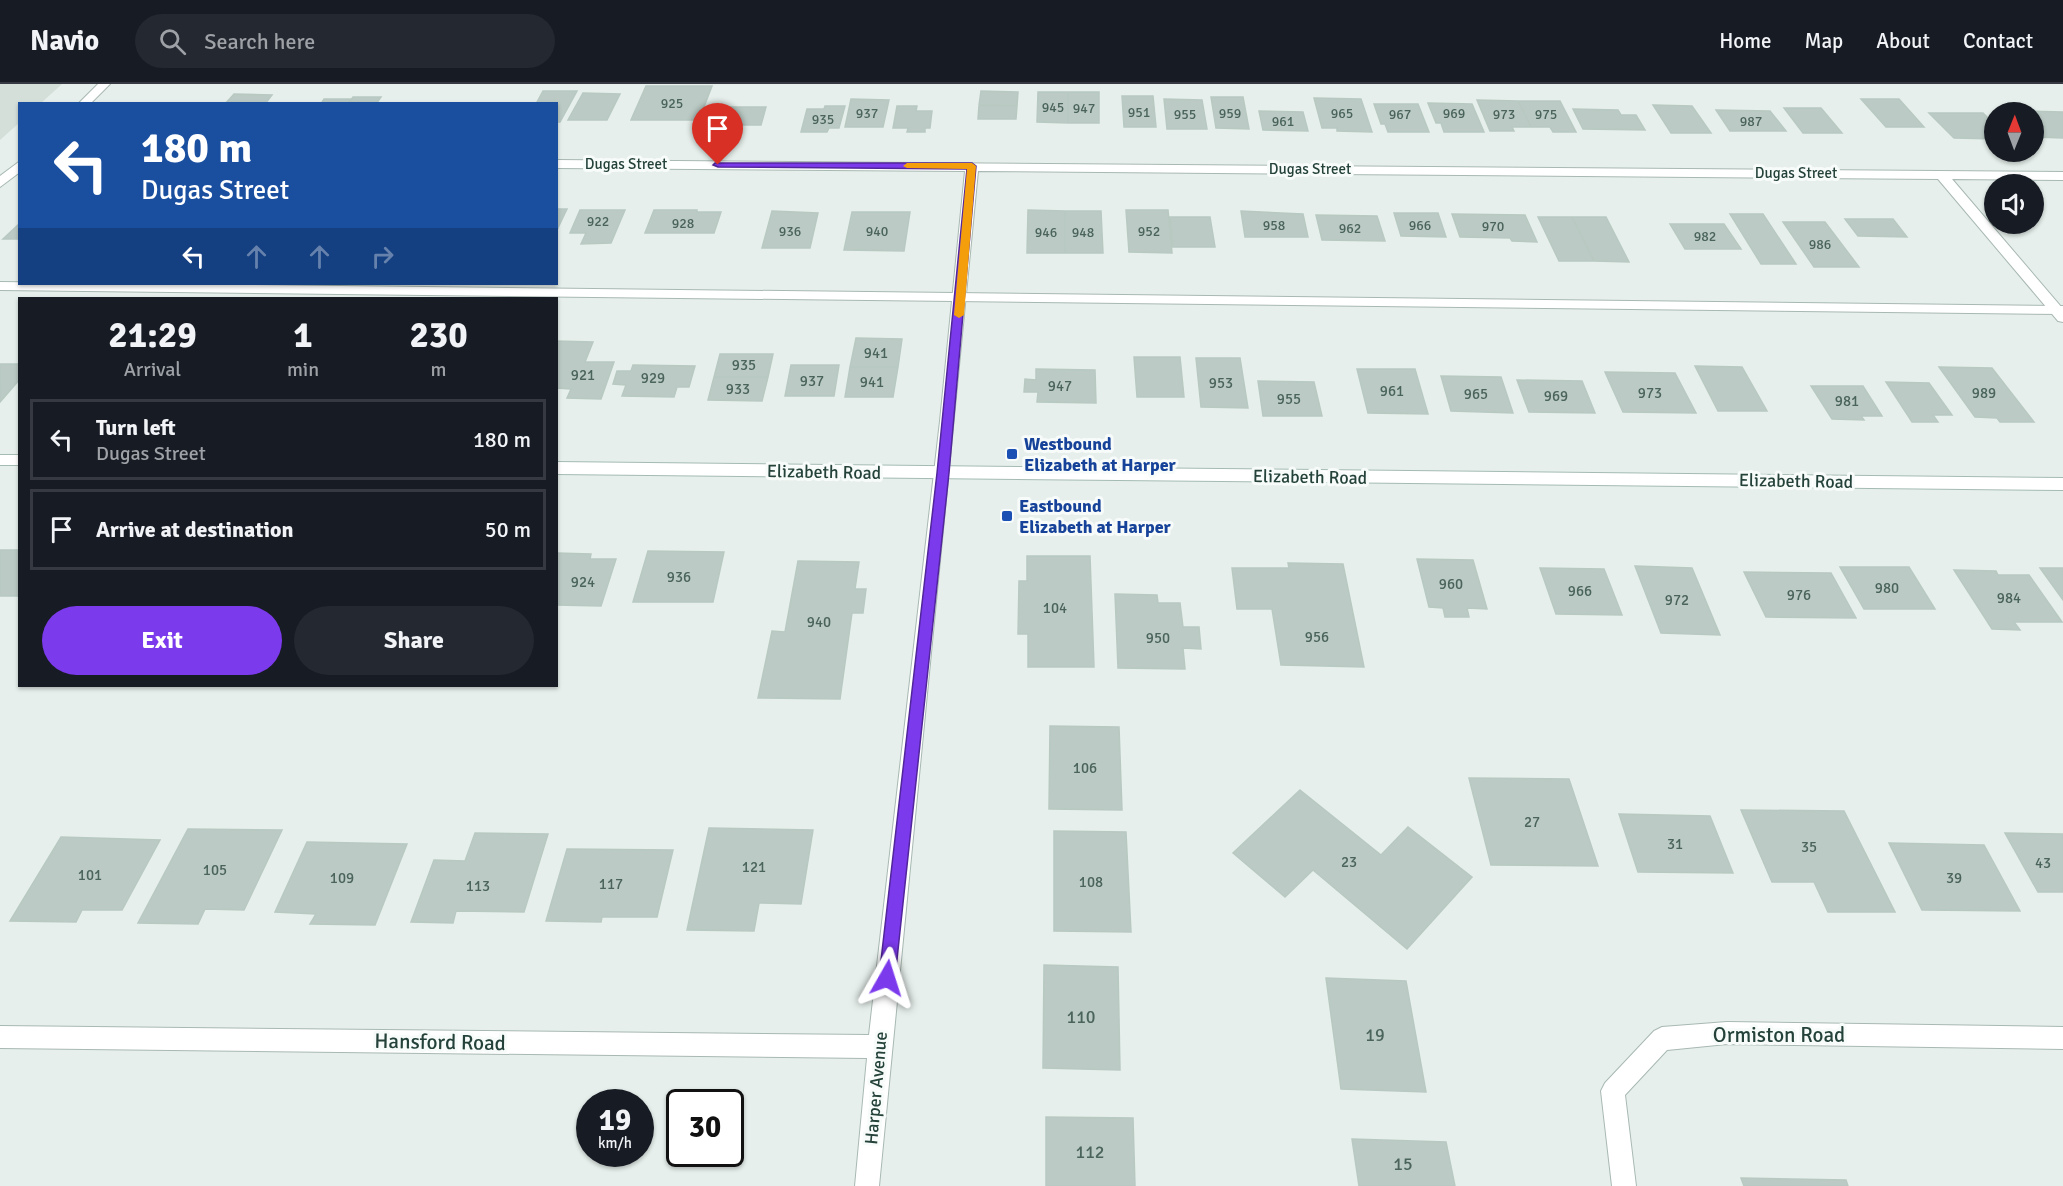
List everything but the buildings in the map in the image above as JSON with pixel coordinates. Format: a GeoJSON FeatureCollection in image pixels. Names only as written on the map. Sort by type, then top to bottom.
{"type":"FeatureCollection","features":[{"type":"Feature","properties":{"kind":"street"},"geometry":{"type":"LineString","coordinates":[[85,102],[104,84]]}},
{"type":"Feature","properties":{"kind":"street","name":"Dugas Street"},"geometry":{"type":"LineString","coordinates":[[558,164],[2063,176]]}},
{"type":"Feature","properties":{"kind":"street","name":"Harper Avenue"},"geometry":{"type":"LineString","coordinates":[[867,1186],[879,1047],[943,473],[972,166]]}},
{"type":"Feature","properties":{"kind":"street"},"geometry":{"type":"LineString","coordinates":[[0,183],[18,167]]}},
{"type":"Feature","properties":{"kind":"street"},"geometry":{"type":"LineString","coordinates":[[1941,174],[2060,313]]}},
{"type":"Feature","properties":{"kind":"street"},"geometry":{"type":"LineString","coordinates":[[0,286],[961,296],[2060,313]]}},
{"type":"Feature","properties":{"kind":"street"},"geometry":{"type":"LineString","coordinates":[[0,460],[18,460]]}},
{"type":"Feature","properties":{"kind":"street","name":"Elizabeth Road"},"geometry":{"type":"LineString","coordinates":[[558,468],[2063,484]]}},
{"type":"Feature","properties":{"kind":"street","name":"Ormiston Road"},"geometry":{"type":"LineString","coordinates":[[1624,1186],[1613,1091],[1662,1040],[1727,1033],[2063,1038]]}},
{"type":"Feature","properties":{"kind":"street","name":"Hansford Road"},"geometry":{"type":"LineString","coordinates":[[0,1037],[879,1047]]}},
{"type":"Feature","properties":{"kind":"shaded area"},"geometry":{"type":"Polygon","coordinates":[[[0,84],[62,84],[42,102],[18,102],[18,124],[0,140],[0,84]]]}},
{"type":"Feature","properties":{"kind":"slow traffic"},"geometry":{"type":"LineString","coordinates":[[907,166],[972,166],[959,315]]}},
{"type":"Feature","properties":{"kind":"place","name":"Westbound Elizabeth at Harper"},"geometry":{"type":"Point","coordinates":[1012,454]}},
{"type":"Feature","properties":{"kind":"place","name":"Eastbound Elizabeth at Harper"},"geometry":{"type":"Point","coordinates":[1007,516]}},
{"type":"Feature","properties":{"kind":"route"},"geometry":{"type":"LineString","coordinates":[[718,165],[972,166],[943,473],[887,978]]}}]}
